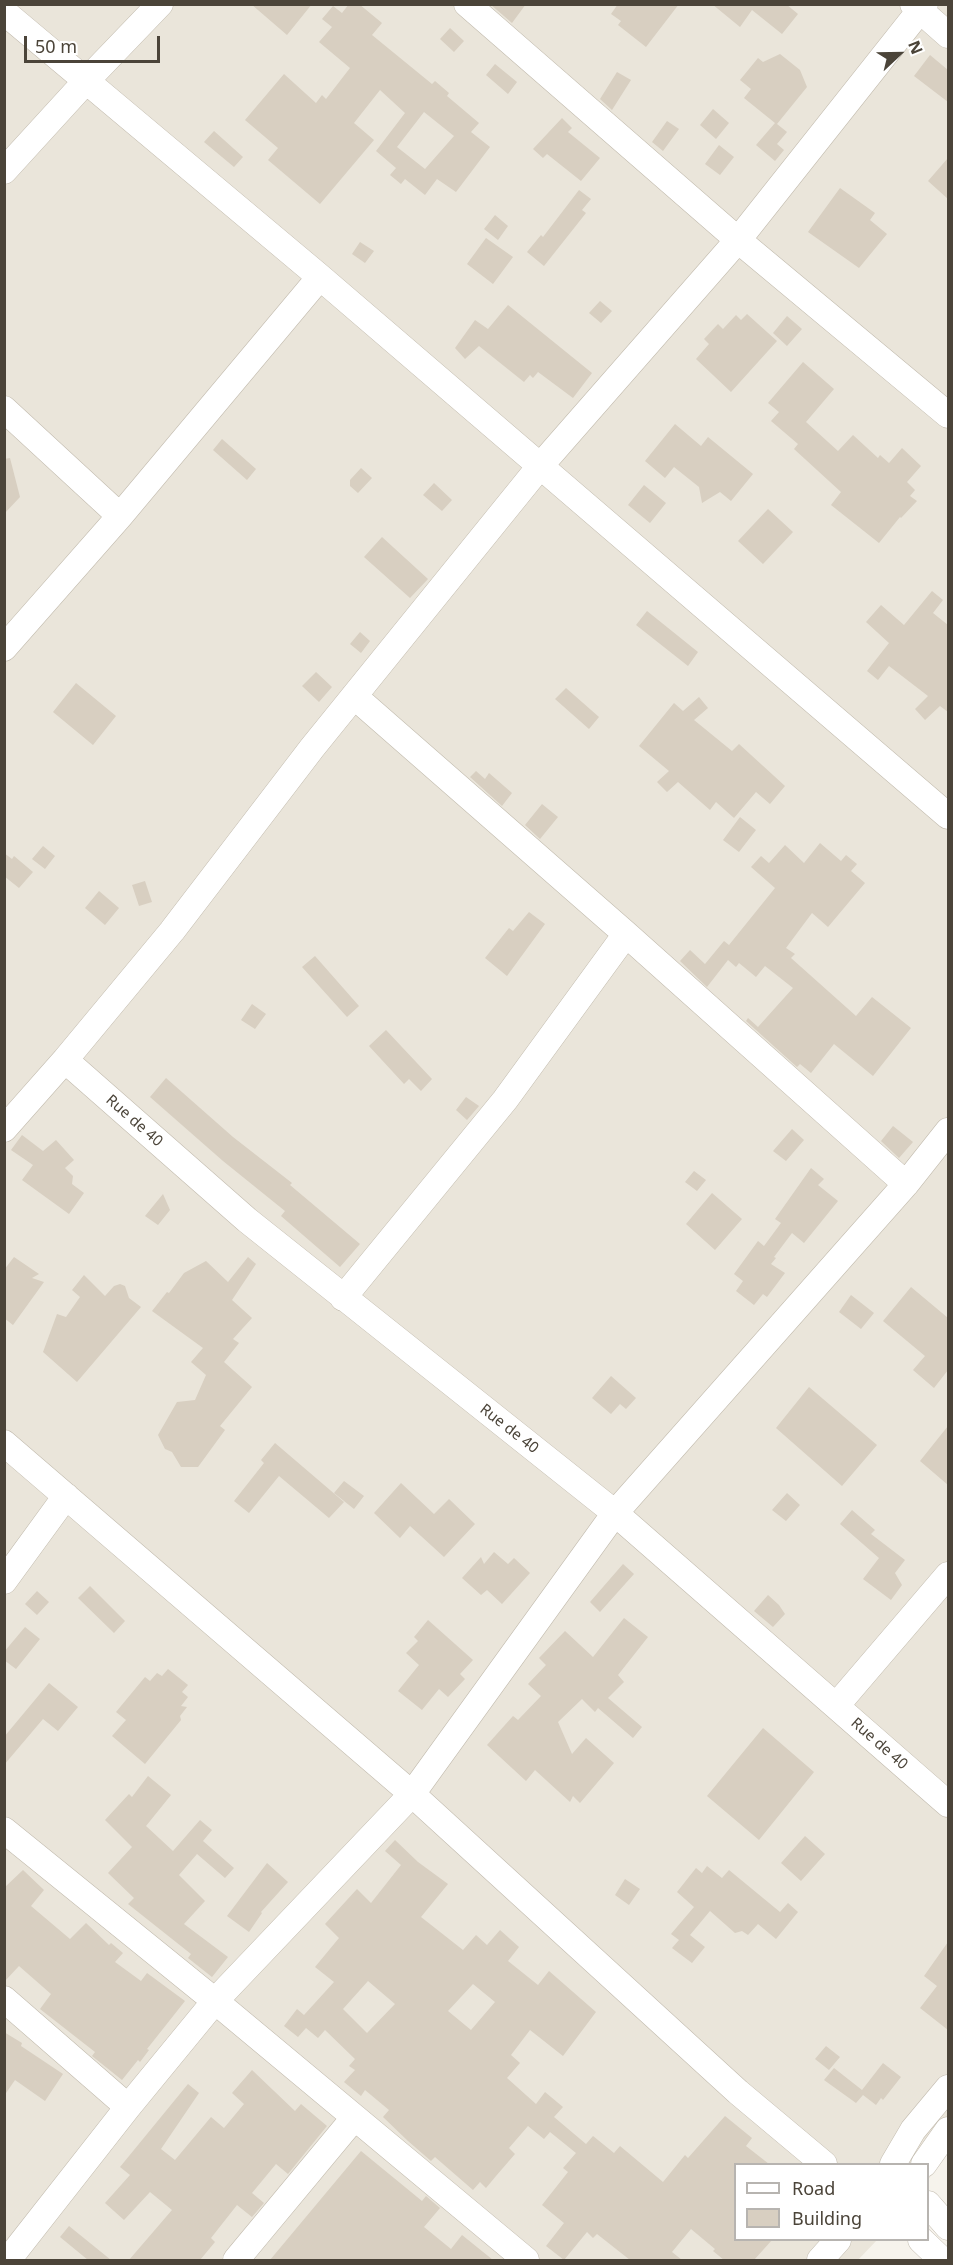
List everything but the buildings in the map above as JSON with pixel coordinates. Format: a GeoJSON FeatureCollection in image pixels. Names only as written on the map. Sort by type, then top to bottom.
{"type":"FeatureCollection","features":[{"type":"Feature","properties":{"kind":"street"},"geometry":{"type":"LineString","coordinates":[[4,171],[160,4]]}},
{"type":"Feature","properties":{"kind":"street"},"geometry":{"type":"LineString","coordinates":[[467,4],[738,240],[948,415]]}},
{"type":"Feature","properties":{"kind":"street"},"geometry":{"type":"LineString","coordinates":[[4,1129],[65,1060],[172,931],[312,748],[541,465],[738,240],[919,6],[948,35]]}},
{"type":"Feature","properties":{"kind":"street"},"geometry":{"type":"LineString","coordinates":[[4,12],[541,465],[948,816]]}},
{"type":"Feature","properties":{"kind":"street"},"geometry":{"type":"LineString","coordinates":[[4,648],[120,516],[320,277]]}},
{"type":"Feature","properties":{"kind":"street"},"geometry":{"type":"LineString","coordinates":[[4,409],[120,516]]}},
{"type":"Feature","properties":{"kind":"street"},"geometry":{"type":"LineString","coordinates":[[354,696],[626,934],[906,1184]]}},
{"type":"Feature","properties":{"kind":"street"},"geometry":{"type":"LineString","coordinates":[[343,1298],[506,1100],[626,934]]}},
{"type":"Feature","properties":{"kind":"street","name":"Rue de 40"},"geometry":{"type":"LineString","coordinates":[[65,1060],[247,1220],[615,1513],[948,1804]]}},
{"type":"Feature","properties":{"kind":"street"},"geometry":{"type":"LineString","coordinates":[[8,2260],[215,2001],[412,1794],[615,1513],[906,1184],[948,1131]]}},
{"type":"Feature","properties":{"kind":"street"},"geometry":{"type":"LineString","coordinates":[[4,1443],[412,1794],[730,2084],[823,2163]]}},
{"type":"Feature","properties":{"kind":"street"},"geometry":{"type":"LineString","coordinates":[[4,1581],[66,1497]]}},
{"type":"Feature","properties":{"kind":"street"},"geometry":{"type":"LineString","coordinates":[[836,1706],[948,1575]]}},
{"type":"Feature","properties":{"kind":"street"},"geometry":{"type":"LineString","coordinates":[[4,1830],[215,2001],[354,2118],[511,2256]]}},
{"type":"Feature","properties":{"kind":"street"},"geometry":{"type":"LineString","coordinates":[[4,1999],[128,2107]]}},
{"type":"Feature","properties":{"kind":"street"},"geometry":{"type":"LineString","coordinates":[[894,2163],[913,2130],[948,2088]]}},
{"type":"Feature","properties":{"kind":"street"},"geometry":{"type":"LineString","coordinates":[[236,2260],[354,2118]]}},
{"type":"Feature","properties":{"kind":"street"},"geometry":{"type":"LineString","coordinates":[[925,2163],[948,2130]]}},
{"type":"Feature","properties":{"kind":"street"},"geometry":{"type":"LineString","coordinates":[[929,2206],[948,2227]]}},
{"type":"Feature","properties":{"kind":"street"},"geometry":{"type":"LineString","coordinates":[[820,2260],[837,2241]]}},
{"type":"Feature","properties":{"kind":"street"},"geometry":{"type":"LineString","coordinates":[[922,2241],[942,2260]]}},
{"type":"Feature","properties":{"kind":"shaded area"},"geometry":{"type":"Polygon","coordinates":[[[5,5],[948,5],[948,2152],[929,2179],[929,2163],[734,2163],[734,2241],[876,2241],[858,2260],[5,2260],[5,5]]]}}]}
